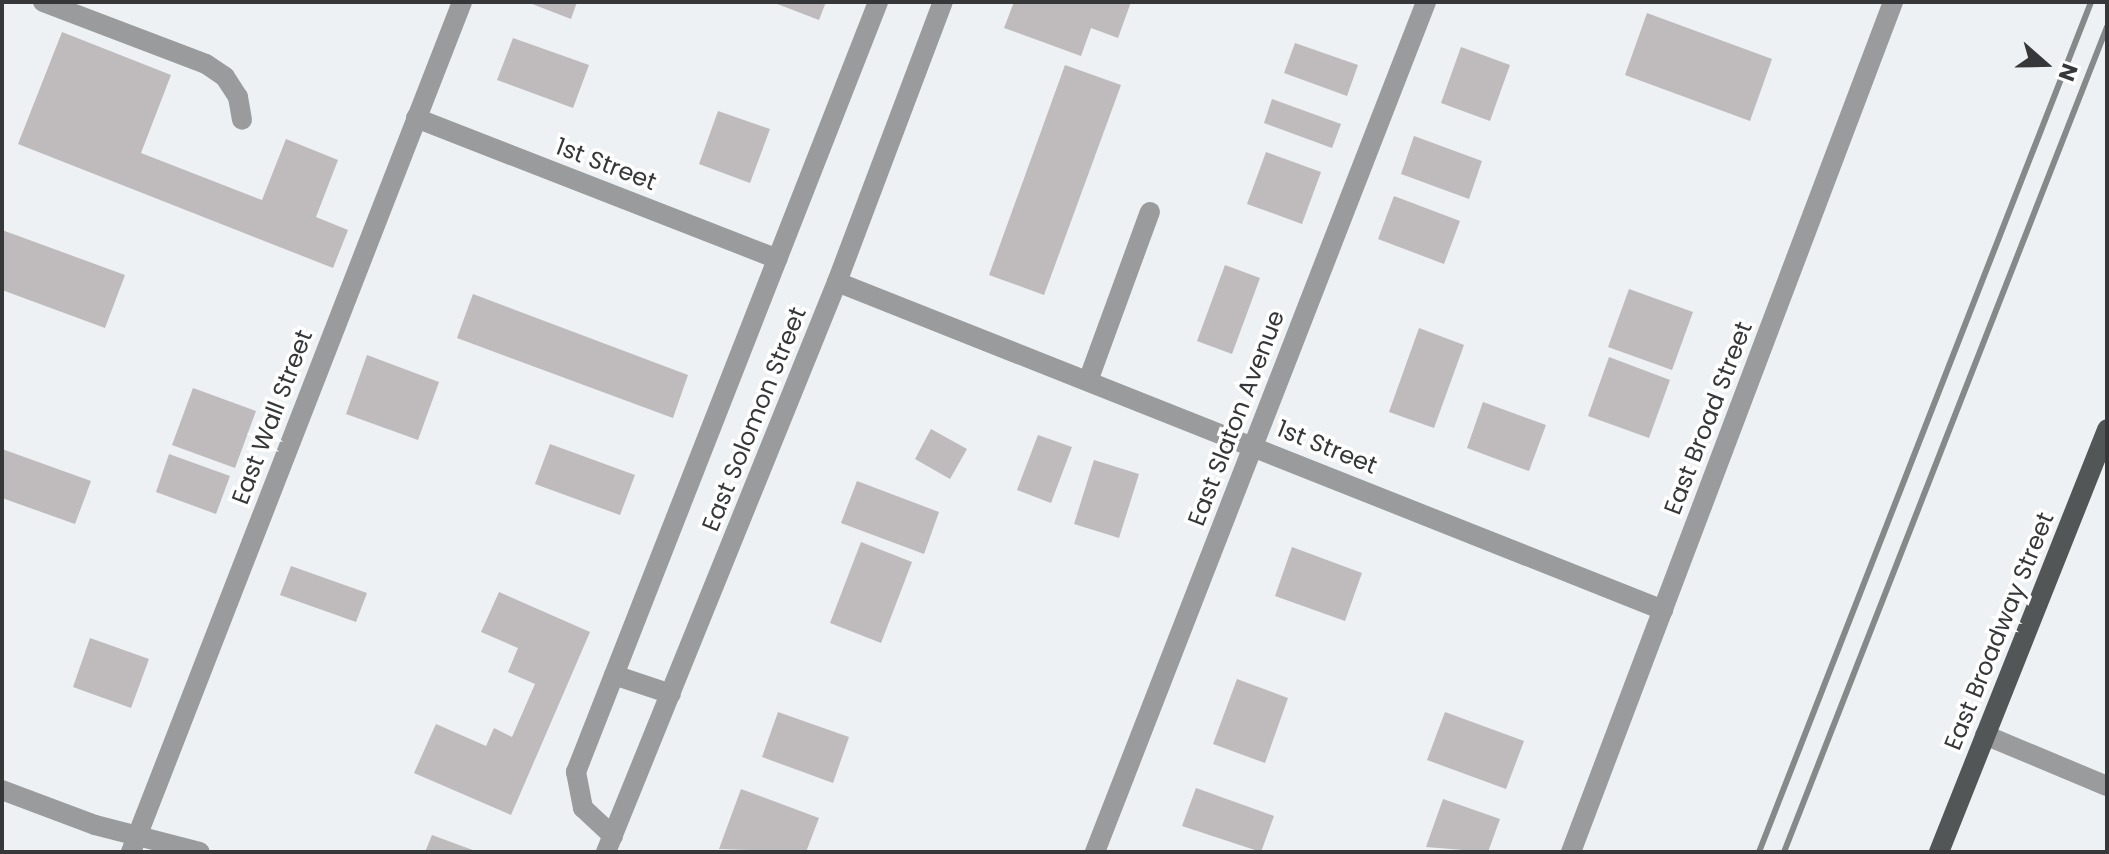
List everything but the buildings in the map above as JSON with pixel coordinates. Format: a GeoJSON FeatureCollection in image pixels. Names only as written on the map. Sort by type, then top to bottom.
{"type":"FeatureCollection","features":[{"type":"Feature","properties":{"kind":"main road","name":"East Broadway Street"},"geometry":{"type":"LineString","coordinates":[[1939,852],[2107,429]]}},
{"type":"Feature","properties":{"kind":"street"},"geometry":{"type":"LineString","coordinates":[[43,2],[206,64],[225,77],[238,97],[242,120]]}},
{"type":"Feature","properties":{"kind":"street","name":"East Wall Street"},"geometry":{"type":"LineString","coordinates":[[134,844],[462,2]]}},
{"type":"Feature","properties":{"kind":"street"},"geometry":{"type":"LineString","coordinates":[[610,844],[583,808],[576,772],[878,2]]}},
{"type":"Feature","properties":{"kind":"street","name":"East Solomon Street"},"geometry":{"type":"LineString","coordinates":[[610,844],[837,282],[943,2]]}},
{"type":"Feature","properties":{"kind":"street","name":"East Slaton Avenue"},"geometry":{"type":"LineString","coordinates":[[1095,852],[1426,2]]}},
{"type":"Feature","properties":{"kind":"street","name":"East Broad Street"},"geometry":{"type":"LineString","coordinates":[[1571,852],[1893,2]]}},
{"type":"Feature","properties":{"kind":"street","name":"1st Street"},"geometry":{"type":"LineString","coordinates":[[416,118],[778,259]]}},
{"type":"Feature","properties":{"kind":"street"},"geometry":{"type":"LineString","coordinates":[[1088,381],[1150,212]]}},
{"type":"Feature","properties":{"kind":"street","name":"1st Street"},"geometry":{"type":"LineString","coordinates":[[837,282],[1254,445],[1663,610]]}},
{"type":"Feature","properties":{"kind":"street"},"geometry":{"type":"LineString","coordinates":[[614,675],[671,694]]}},
{"type":"Feature","properties":{"kind":"street"},"geometry":{"type":"LineString","coordinates":[[1985,735],[2107,786]]}},
{"type":"Feature","properties":{"kind":"street"},"geometry":{"type":"LineString","coordinates":[[2,790],[134,844],[200,852]]}},
{"type":"Feature","properties":{"kind":"railway"},"geometry":{"type":"LineString","coordinates":[[1759,852],[2091,2]]}},
{"type":"Feature","properties":{"kind":"railway"},"geometry":{"type":"LineString","coordinates":[[1784,852],[2107,27]]}}]}
